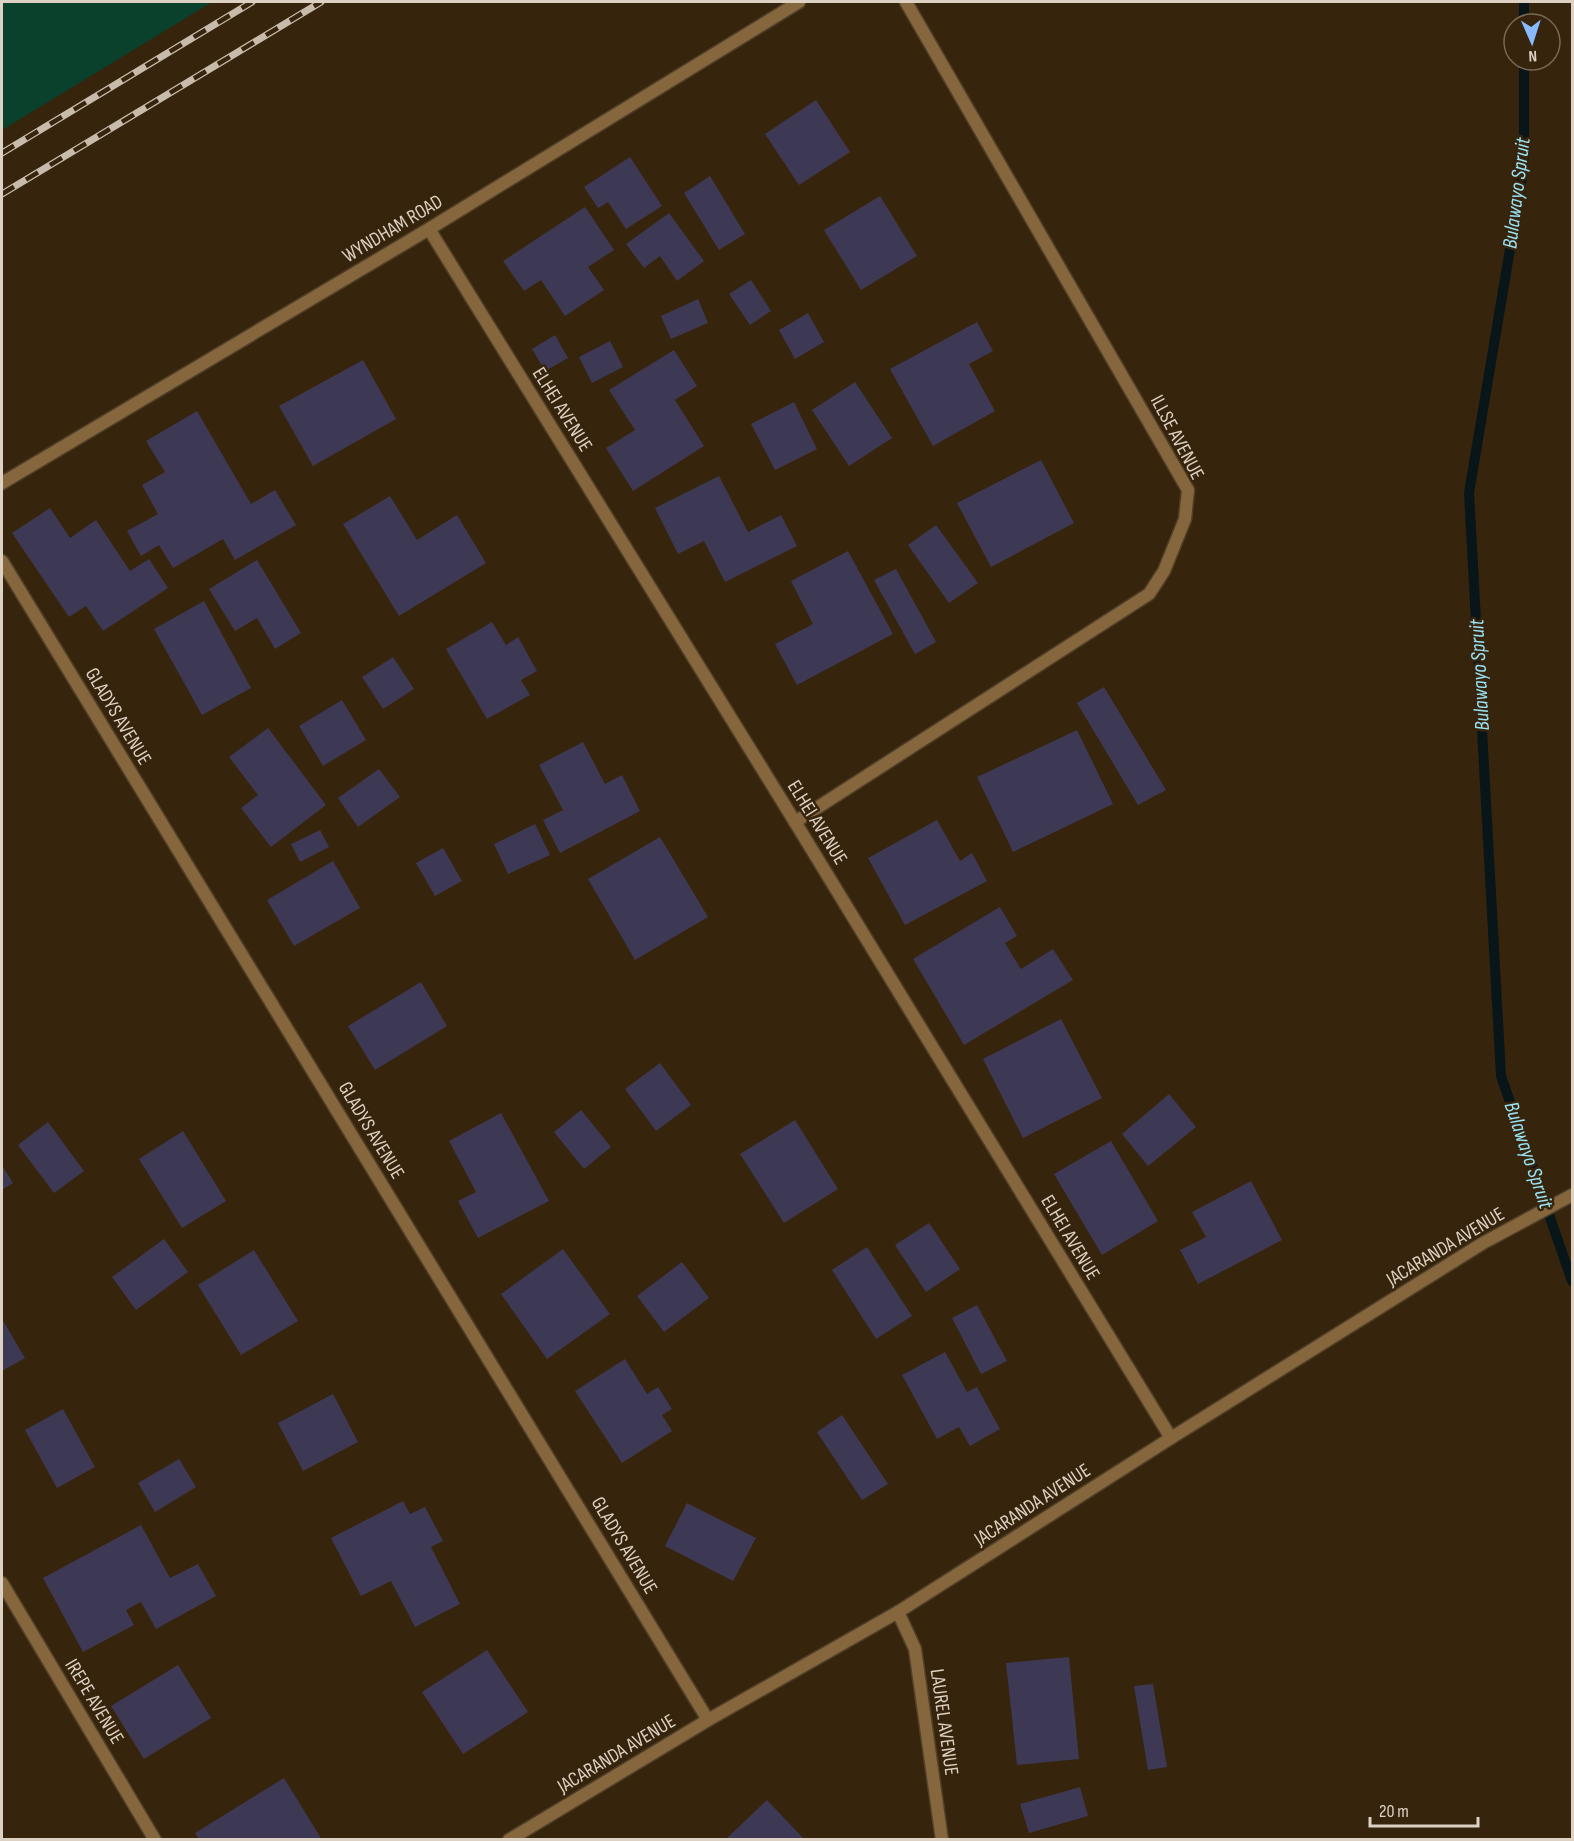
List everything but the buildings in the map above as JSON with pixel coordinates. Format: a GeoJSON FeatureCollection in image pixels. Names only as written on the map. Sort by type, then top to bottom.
{"type":"FeatureCollection","features":[{"type":"Feature","properties":{"kind":"street","name":"WYNDHAM ROAD"},"geometry":{"type":"LineString","coordinates":[[2,483],[429,229],[799,2]]}},
{"type":"Feature","properties":{"kind":"street","name":"ILLSE AVENUE"},"geometry":{"type":"LineString","coordinates":[[795,822],[1149,594],[1164,571],[1185,519],[1188,489],[906,2]]}},
{"type":"Feature","properties":{"kind":"street","name":"ELHEI AVENUE"},"geometry":{"type":"LineString","coordinates":[[429,229],[1171,1438]]}},
{"type":"Feature","properties":{"kind":"street","name":"GLADYS AVENUE"},"geometry":{"type":"LineString","coordinates":[[2,561],[708,1720]]}},
{"type":"Feature","properties":{"kind":"street","name":"JACARANDA AVENUE"},"geometry":{"type":"LineString","coordinates":[[509,1839],[708,1720],[898,1612],[1171,1438],[1484,1244],[1572,1195]]}},
{"type":"Feature","properties":{"kind":"street","name":"IREPE AVENUE"},"geometry":{"type":"LineString","coordinates":[[2,1583],[155,1839]]}},
{"type":"Feature","properties":{"kind":"street","name":"LAUREL AVENUE"},"geometry":{"type":"LineString","coordinates":[[898,1612],[915,1649],[942,1839]]}},
{"type":"Feature","properties":{"kind":"green space"},"geometry":{"type":"Polygon","coordinates":[[[2,2],[212,2],[2,130],[2,2]]]}},
{"type":"Feature","properties":{"kind":"waterway","name":"Bulawayo Spruit"},"geometry":{"type":"LineString","coordinates":[[1524,2],[1524,12]]}},
{"type":"Feature","properties":{"kind":"waterway","name":"Bulawayo Spruit"},"geometry":{"type":"LineString","coordinates":[[1524,72],[1524,166],[1469,493],[1501,1076],[1572,1281]]}},
{"type":"Feature","properties":{"kind":"railway"},"geometry":{"type":"LineString","coordinates":[[2,153],[252,2]]}},
{"type":"Feature","properties":{"kind":"railway"},"geometry":{"type":"LineString","coordinates":[[2,194],[321,2]]}}]}
